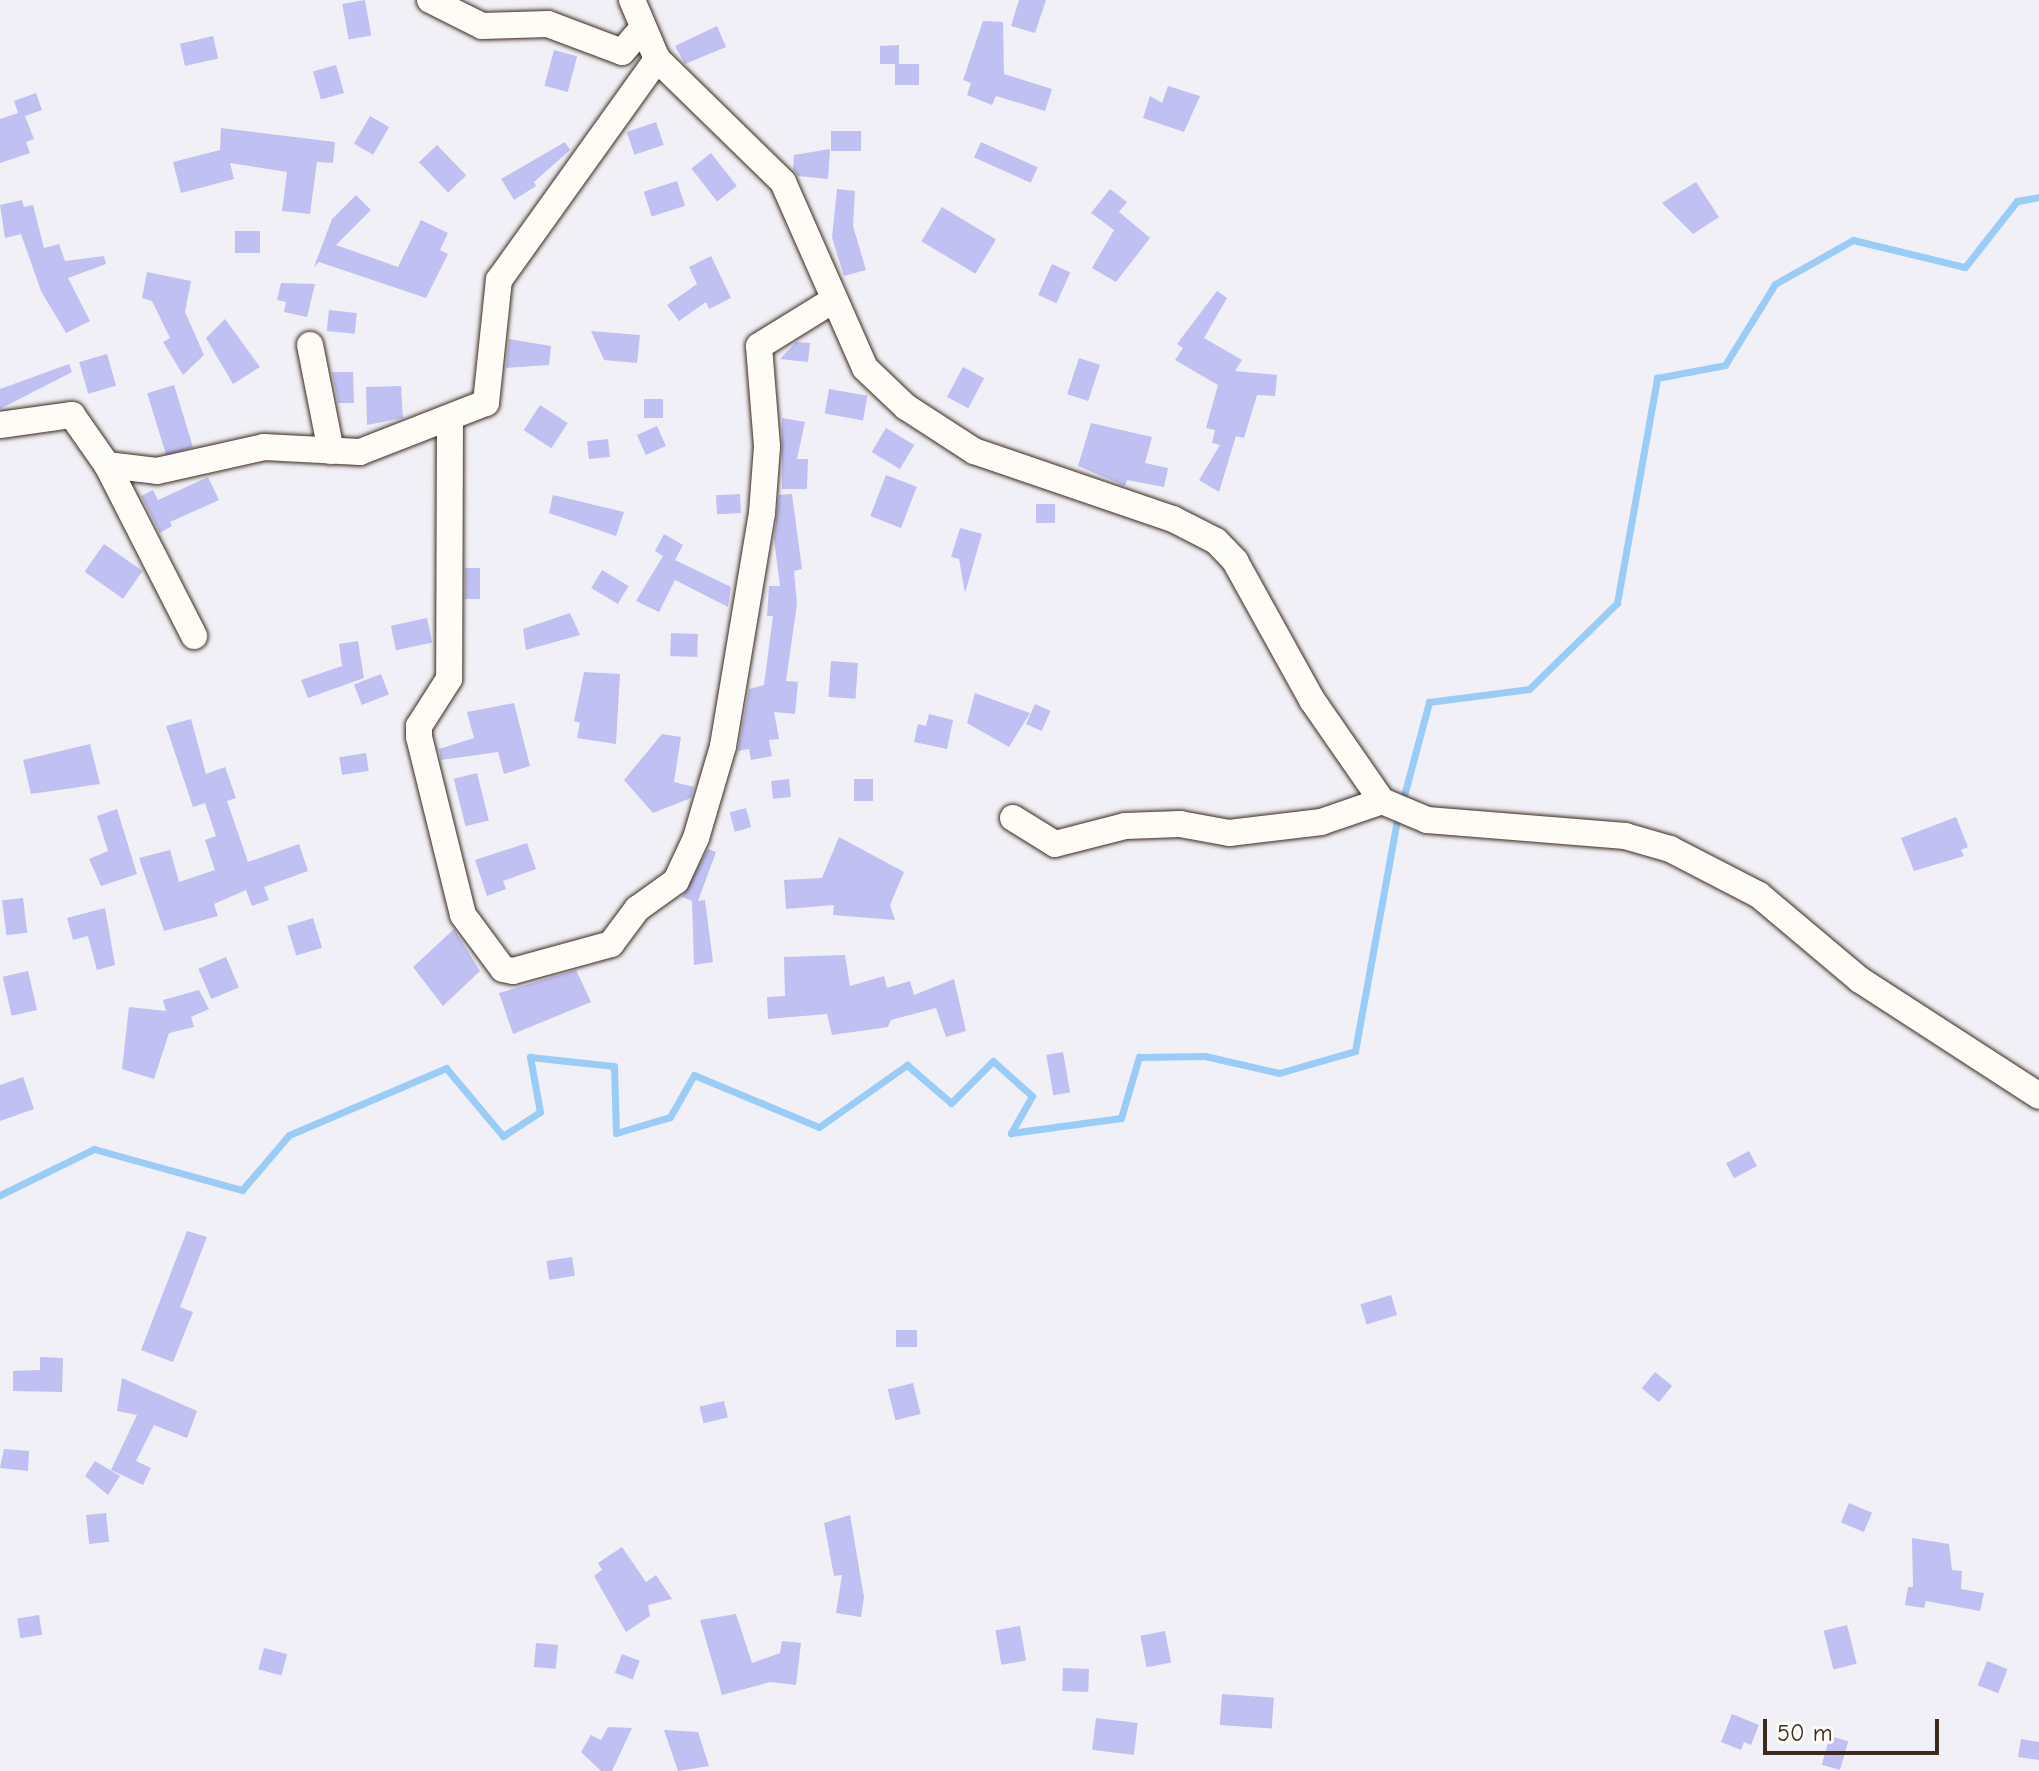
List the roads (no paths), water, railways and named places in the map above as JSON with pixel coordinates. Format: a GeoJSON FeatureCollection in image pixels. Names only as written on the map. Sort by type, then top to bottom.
{"type":"FeatureCollection","features":[{"type":"Feature","properties":{"kind":"street"},"geometry":{"type":"LineString","coordinates":[[430,0],[482,26],[548,24],[622,52],[643,28]]}},
{"type":"Feature","properties":{"kind":"street"},"geometry":{"type":"LineString","coordinates":[[632,0],[657,59],[783,182],[832,301],[865,368],[944,433],[1009,465],[1173,519],[1216,541],[1235,561],[1312,700],[1382,801],[1427,820],[1625,836],[1670,849],[1759,895],[1860,980],[2039,1096]]}},
{"type":"Feature","properties":{"kind":"street"},"geometry":{"type":"LineString","coordinates":[[107,465],[157,471],[264,447],[331,451],[373,449],[486,403],[499,280],[657,59]]}},
{"type":"Feature","properties":{"kind":"street"},"geometry":{"type":"LineString","coordinates":[[450,420],[449,679],[419,726],[419,737],[463,915],[503,969],[513,971],[611,944],[683,867],[723,746],[762,513],[767,446],[759,346],[832,301]]}},
{"type":"Feature","properties":{"kind":"street"},"geometry":{"type":"LineString","coordinates":[[310,345],[331,451]]}},
{"type":"Feature","properties":{"kind":"street"},"geometry":{"type":"LineString","coordinates":[[0,425],[72,415],[107,465],[194,636]]}},
{"type":"Feature","properties":{"kind":"street"},"geometry":{"type":"LineString","coordinates":[[1013,818],[1055,844],[1125,826],[1180,824],[1229,833],[1321,822],[1382,801]]}},
{"type":"Feature","properties":{"kind":"waterway"},"geometry":{"type":"LineString","coordinates":[[1402,803],[1429,702],[1529,689],[1617,603],[1657,378],[1725,365],[1775,284],[1853,240],[1965,267],[2017,201],[2039,197]]}},
{"type":"Feature","properties":{"kind":"waterway"},"geometry":{"type":"LineString","coordinates":[[0,1195],[94,1149],[242,1190],[289,1135],[446,1068],[503,1136],[540,1112],[530,1057],[614,1066],[616,1133],[670,1117],[694,1075],[819,1127],[907,1065],[951,1103],[993,1061],[1032,1096],[1011,1133],[1121,1118],[1139,1057],[1205,1056],[1279,1073],[1355,1051],[1398,815]]}}]}
